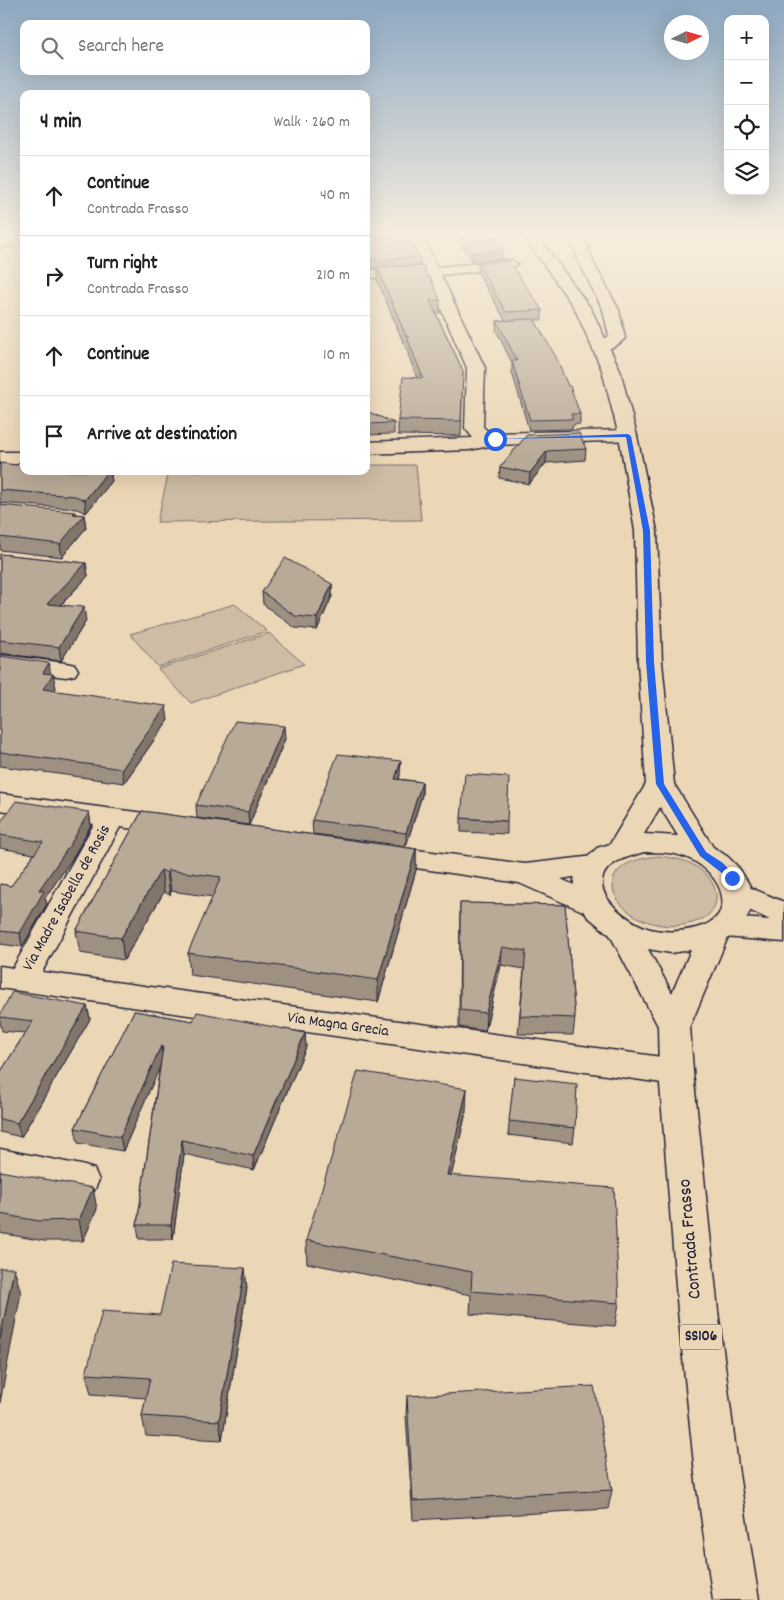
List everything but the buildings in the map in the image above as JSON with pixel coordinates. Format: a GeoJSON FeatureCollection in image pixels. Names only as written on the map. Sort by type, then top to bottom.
{"type":"FeatureCollection","features":[{"type":"Feature","properties":{"kind":"street"},"geometry":{"type":"LineString","coordinates":[[449,310],[476,368],[474,428],[481,435],[495,439]]}},
{"type":"Feature","properties":{"kind":"street"},"geometry":{"type":"LineString","coordinates":[[583,310],[611,370],[628,436],[646,531],[650,662],[660,784],[703,854]]}},
{"type":"Feature","properties":{"kind":"street"},"geometry":{"type":"LineString","coordinates":[[600,346],[617,338],[617,325],[611,310]]}},
{"type":"Feature","properties":{"kind":"street"},"geometry":{"type":"LineString","coordinates":[[370,448],[468,444],[495,439],[628,436]]}},
{"type":"Feature","properties":{"kind":"street"},"geometry":{"type":"LineString","coordinates":[[0,458],[20,458]]}},
{"type":"Feature","properties":{"kind":"street"},"geometry":{"type":"LineString","coordinates":[[0,662],[66,670]]}},
{"type":"Feature","properties":{"kind":"street"},"geometry":{"type":"LineString","coordinates":[[622,847],[660,784]]}},
{"type":"Feature","properties":{"kind":"street","name":"Via Madre Isabella de Rosis"},"geometry":{"type":"LineString","coordinates":[[0,802],[201,829]]}},
{"type":"Feature","properties":{"kind":"street","name":"Via Madre Isabella de Rosis"},"geometry":{"type":"LineString","coordinates":[[11,978],[112,817]]}},
{"type":"Feature","properties":{"kind":"street"},"geometry":{"type":"LineString","coordinates":[[594,906],[588,892],[588,877],[594,865],[606,854],[622,847],[641,843],[661,843],[683,846],[703,854],[720,864],[732,878],[739,893],[784,914]]}},
{"type":"Feature","properties":{"kind":"street"},"geometry":{"type":"LineString","coordinates":[[348,850],[525,874],[594,865]]}},
{"type":"Feature","properties":{"kind":"street"},"geometry":{"type":"LineString","coordinates":[[525,874],[594,906]]}},
{"type":"Feature","properties":{"kind":"street","name":"SS106"},"geometry":{"type":"LineString","coordinates":[[594,906],[606,920],[644,939],[667,942],[693,941],[719,931],[730,922],[738,907],[739,893]]}},
{"type":"Feature","properties":{"kind":"street","name":"Contrada Frasso"},"geometry":{"type":"LineString","coordinates":[[623,930],[674,1026],[676,1072],[698,1311],[717,1474],[736,1600]]}},
{"type":"Feature","properties":{"kind":"street"},"geometry":{"type":"LineString","coordinates":[[719,931],[784,931]]}},
{"type":"Feature","properties":{"kind":"street","name":"Contrada Frasso"},"geometry":{"type":"LineString","coordinates":[[674,1026],[719,931]]}},
{"type":"Feature","properties":{"kind":"street","name":"Via Magna Grecia"},"geometry":{"type":"LineString","coordinates":[[11,978],[676,1072]]}},
{"type":"Feature","properties":{"kind":"street"},"geometry":{"type":"LineString","coordinates":[[0,1164],[81,1180]]}},
{"type":"Feature","properties":{"kind":"shaded area"},"geometry":{"type":"Polygon","coordinates":[[[370,465],[416,465],[421,520],[157,522],[168,475],[370,475],[370,465]]]}},
{"type":"Feature","properties":{"kind":"shaded area"},"geometry":{"type":"Polygon","coordinates":[[[235,604],[267,631],[158,667],[130,634],[235,604]]]}},
{"type":"Feature","properties":{"kind":"shaded area"},"geometry":{"type":"Polygon","coordinates":[[[269,633],[304,664],[191,703],[158,669],[269,633]]]}},
{"type":"Feature","properties":{"kind":"shaded area"},"geometry":{"type":"Polygon","coordinates":[[[660,856],[689,863],[702,871],[710,879],[716,896],[711,912],[692,923],[668,926],[646,921],[629,912],[617,899],[613,885],[617,872],[633,862],[660,856]]]}},
{"type":"Feature","properties":{"kind":"route"},"geometry":{"type":"LineString","coordinates":[[495,439],[628,436],[646,531],[650,662],[660,784],[703,854],[720,864],[732,878]]}}]}
